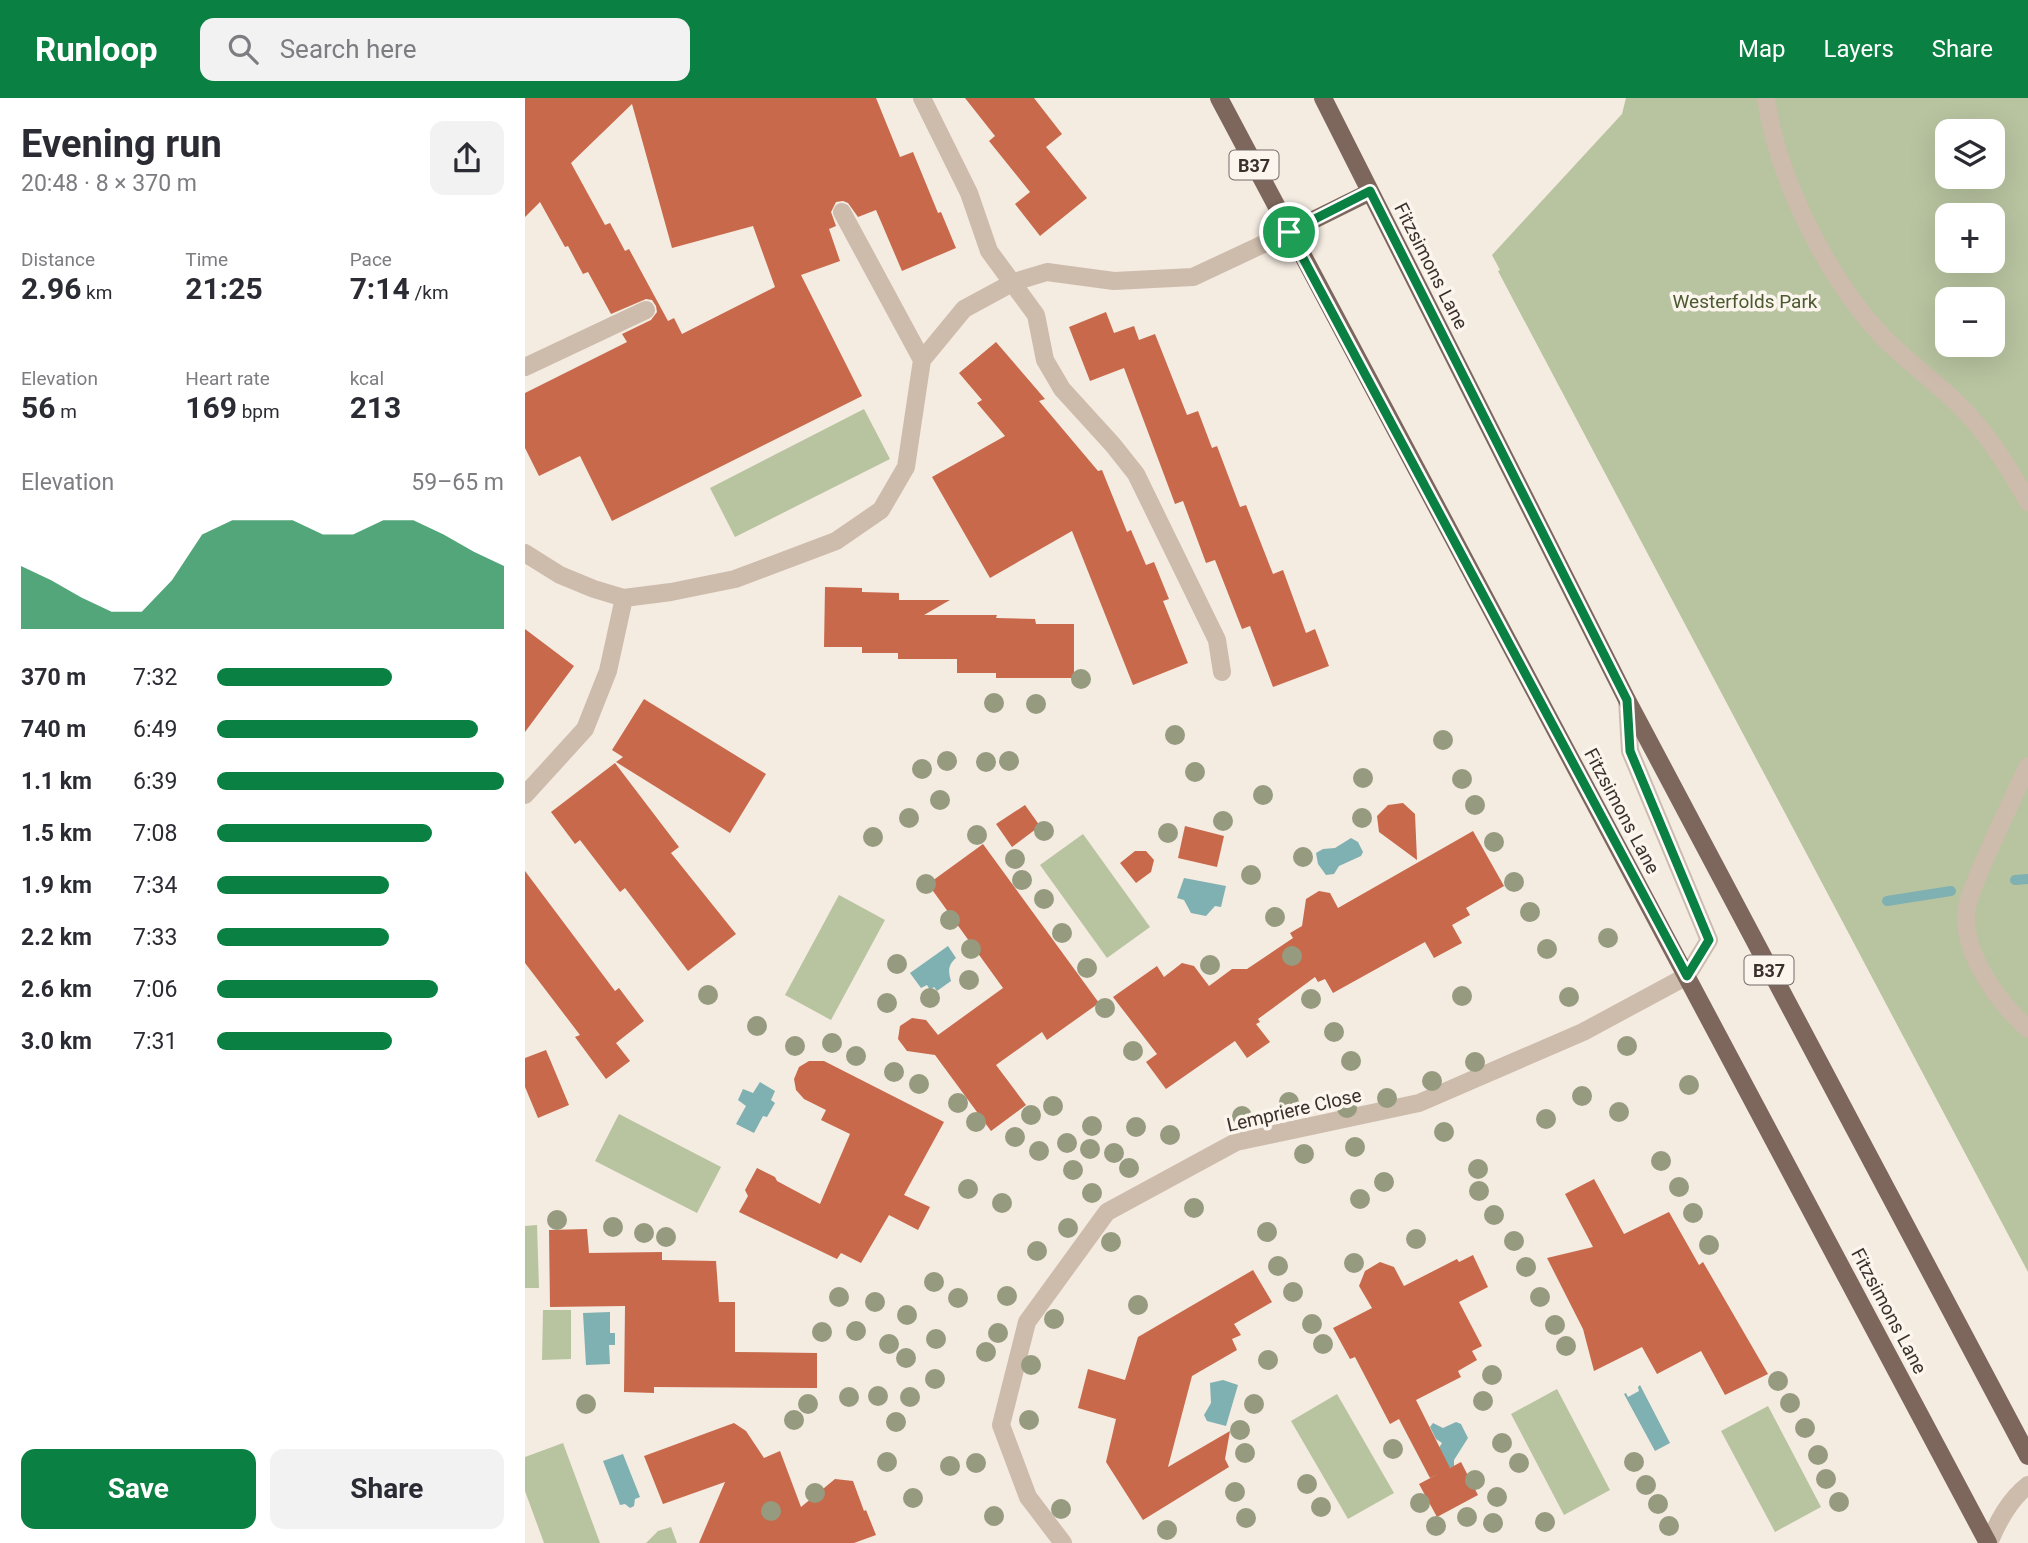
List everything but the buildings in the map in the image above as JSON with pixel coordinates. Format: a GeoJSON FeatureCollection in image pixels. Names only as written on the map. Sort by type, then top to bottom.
{"type":"FeatureCollection","features":[{"type":"Feature","properties":{"kind":"main road","name":"Fitzsimons Lane"},"geometry":{"type":"LineString","coordinates":[[1219,98],[1989,1543]]}},
{"type":"Feature","properties":{"kind":"main road","name":"Fitzsimons Lane"},"geometry":{"type":"LineString","coordinates":[[1323,98],[1627,700],[2028,1456]]}},
{"type":"Feature","properties":{"kind":"main road"},"geometry":{"type":"LineString","coordinates":[[1289,232],[1370,191]]}},
{"type":"Feature","properties":{"kind":"street"},"geometry":{"type":"LineString","coordinates":[[922,98],[969,192],[989,251],[1036,315],[1045,360],[1062,388],[1136,474],[1217,640],[1222,672]]}},
{"type":"Feature","properties":{"kind":"street"},"geometry":{"type":"LineString","coordinates":[[1766,98],[1774,139],[1821,252],[1879,333],[1954,400],[1985,433],[2028,502]]}},
{"type":"Feature","properties":{"kind":"street"},"geometry":{"type":"LineString","coordinates":[[842,212],[922,360]]}},
{"type":"Feature","properties":{"kind":"street"},"geometry":{"type":"LineString","coordinates":[[525,553],[560,575],[624,598],[735,579],[836,541],[881,510],[905,467],[922,360],[964,309],[1014,282],[1047,272],[1114,281],[1193,277],[1289,232]]}},
{"type":"Feature","properties":{"kind":"street"},"geometry":{"type":"LineString","coordinates":[[525,367],[646,310]]}},
{"type":"Feature","properties":{"kind":"street"},"geometry":{"type":"LineString","coordinates":[[525,795],[585,729],[608,671],[624,598]]}},
{"type":"Feature","properties":{"kind":"street"},"geometry":{"type":"LineString","coordinates":[[1627,700],[1630,751],[1709,940],[1687,976]]}},
{"type":"Feature","properties":{"kind":"street"},"geometry":{"type":"LineString","coordinates":[[2028,766],[1969,897],[1966,913],[1968,933],[1977,960],[1994,989],[2028,1029]]}},
{"type":"Feature","properties":{"kind":"street","name":"Lempriere Close"},"geometry":{"type":"LineString","coordinates":[[1063,1543],[1028,1497],[1001,1425],[1027,1322],[1107,1212],[1235,1142],[1419,1103],[1583,1032],[1687,976]]}},
{"type":"Feature","properties":{"kind":"street"},"geometry":{"type":"LineString","coordinates":[[1989,1543],[1997,1523],[2028,1485]]}},
{"type":"Feature","properties":{"kind":"green space","name":"Westerfolds Park"},"geometry":{"type":"Polygon","coordinates":[[[1626,98],[2028,98],[2028,1272],[1498,271],[1500,270],[1492,255],[1622,114],[1626,98]]]}},
{"type":"Feature","properties":{"kind":"green space"},"geometry":{"type":"Polygon","coordinates":[[[864,409],[890,459],[735,537],[710,488],[864,409]]]}},
{"type":"Feature","properties":{"kind":"green space"},"geometry":{"type":"Polygon","coordinates":[[[1083,834],[1150,927],[1107,958],[1040,865],[1083,834]]]}},
{"type":"Feature","properties":{"kind":"green space"},"geometry":{"type":"Polygon","coordinates":[[[839,895],[885,920],[831,1020],[785,995],[839,895]]]}},
{"type":"Feature","properties":{"kind":"green space"},"geometry":{"type":"Polygon","coordinates":[[[619,1114],[721,1167],[697,1213],[595,1161],[619,1114]]]}},
{"type":"Feature","properties":{"kind":"green space"},"geometry":{"type":"Polygon","coordinates":[[[537,1225],[539,1288],[525,1288],[525,1226],[537,1225]]]}},
{"type":"Feature","properties":{"kind":"green space"},"geometry":{"type":"Polygon","coordinates":[[[543,1310],[571,1310],[571,1359],[542,1360],[543,1310]]]}},
{"type":"Feature","properties":{"kind":"green space"},"geometry":{"type":"Polygon","coordinates":[[[1557,1389],[1610,1490],[1564,1515],[1511,1414],[1557,1389]]]}},
{"type":"Feature","properties":{"kind":"green space"},"geometry":{"type":"Polygon","coordinates":[[[1337,1394],[1394,1493],[1348,1519],[1291,1421],[1337,1394]]]}},
{"type":"Feature","properties":{"kind":"green space"},"geometry":{"type":"Polygon","coordinates":[[[1768,1406],[1821,1507],[1775,1532],[1721,1431],[1768,1406]]]}},
{"type":"Feature","properties":{"kind":"green space"},"geometry":{"type":"Polygon","coordinates":[[[563,1443],[600,1543],[544,1543],[525,1491],[525,1457],[563,1443]]]}},
{"type":"Feature","properties":{"kind":"green space"},"geometry":{"type":"Polygon","coordinates":[[[671,1527],[677,1543],[646,1543],[658,1531],[671,1527]]]}},
{"type":"Feature","properties":{"kind":"water"},"geometry":{"type":"Polygon","coordinates":[[[1351,838],[1358,842],[1363,852],[1361,856],[1339,866],[1334,874],[1326,875],[1318,864],[1316,853],[1335,848],[1351,838]]]}},
{"type":"Feature","properties":{"kind":"water"},"geometry":{"type":"Polygon","coordinates":[[[1184,878],[1226,886],[1221,907],[1215,906],[1206,916],[1191,913],[1184,900],[1177,898],[1184,878]]]}},
{"type":"Feature","properties":{"kind":"water"},"geometry":{"type":"Polygon","coordinates":[[[948,946],[956,958],[949,968],[951,981],[937,991],[934,987],[930,990],[927,985],[921,988],[910,973],[948,946]]]}},
{"type":"Feature","properties":{"kind":"water"},"geometry":{"type":"Polygon","coordinates":[[[760,1082],[775,1091],[771,1100],[775,1103],[767,1117],[763,1116],[754,1133],[736,1124],[746,1106],[738,1100],[743,1089],[753,1093],[760,1082]]]}},
{"type":"Feature","properties":{"kind":"water"},"geometry":{"type":"Polygon","coordinates":[[[610,1312],[610,1333],[615,1333],[615,1345],[609,1345],[610,1364],[586,1365],[583,1313],[610,1312]]]}},
{"type":"Feature","properties":{"kind":"water"},"geometry":{"type":"Polygon","coordinates":[[[1223,1380],[1238,1385],[1226,1426],[1207,1421],[1204,1415],[1211,1403],[1210,1383],[1223,1380]]]}},
{"type":"Feature","properties":{"kind":"water"},"geometry":{"type":"Polygon","coordinates":[[[1640,1385],[1670,1443],[1655,1451],[1624,1394],[1628,1397],[1639,1391],[1640,1385]]]}},
{"type":"Feature","properties":{"kind":"water"},"geometry":{"type":"Polygon","coordinates":[[[1456,1422],[1461,1424],[1468,1438],[1454,1460],[1454,1466],[1444,1471],[1437,1451],[1442,1443],[1436,1439],[1430,1427],[1433,1423],[1443,1428],[1456,1422]]]}},
{"type":"Feature","properties":{"kind":"water"},"geometry":{"type":"Polygon","coordinates":[[[623,1454],[640,1497],[635,1499],[634,1506],[630,1508],[625,1504],[620,1505],[603,1461],[623,1454]]]}},
{"type":"Feature","properties":{"kind":"waterway"},"geometry":{"type":"LineString","coordinates":[[2015,880],[2028,879]]}},
{"type":"Feature","properties":{"kind":"waterway"},"geometry":{"type":"LineString","coordinates":[[1887,901],[1951,891]]}},
{"type":"Feature","properties":{"kind":"route"},"geometry":{"type":"LineString","coordinates":[[1370,191],[1627,700],[1630,751],[1709,940],[1687,976],[1642,894],[1289,232],[1370,191]]}}]}
